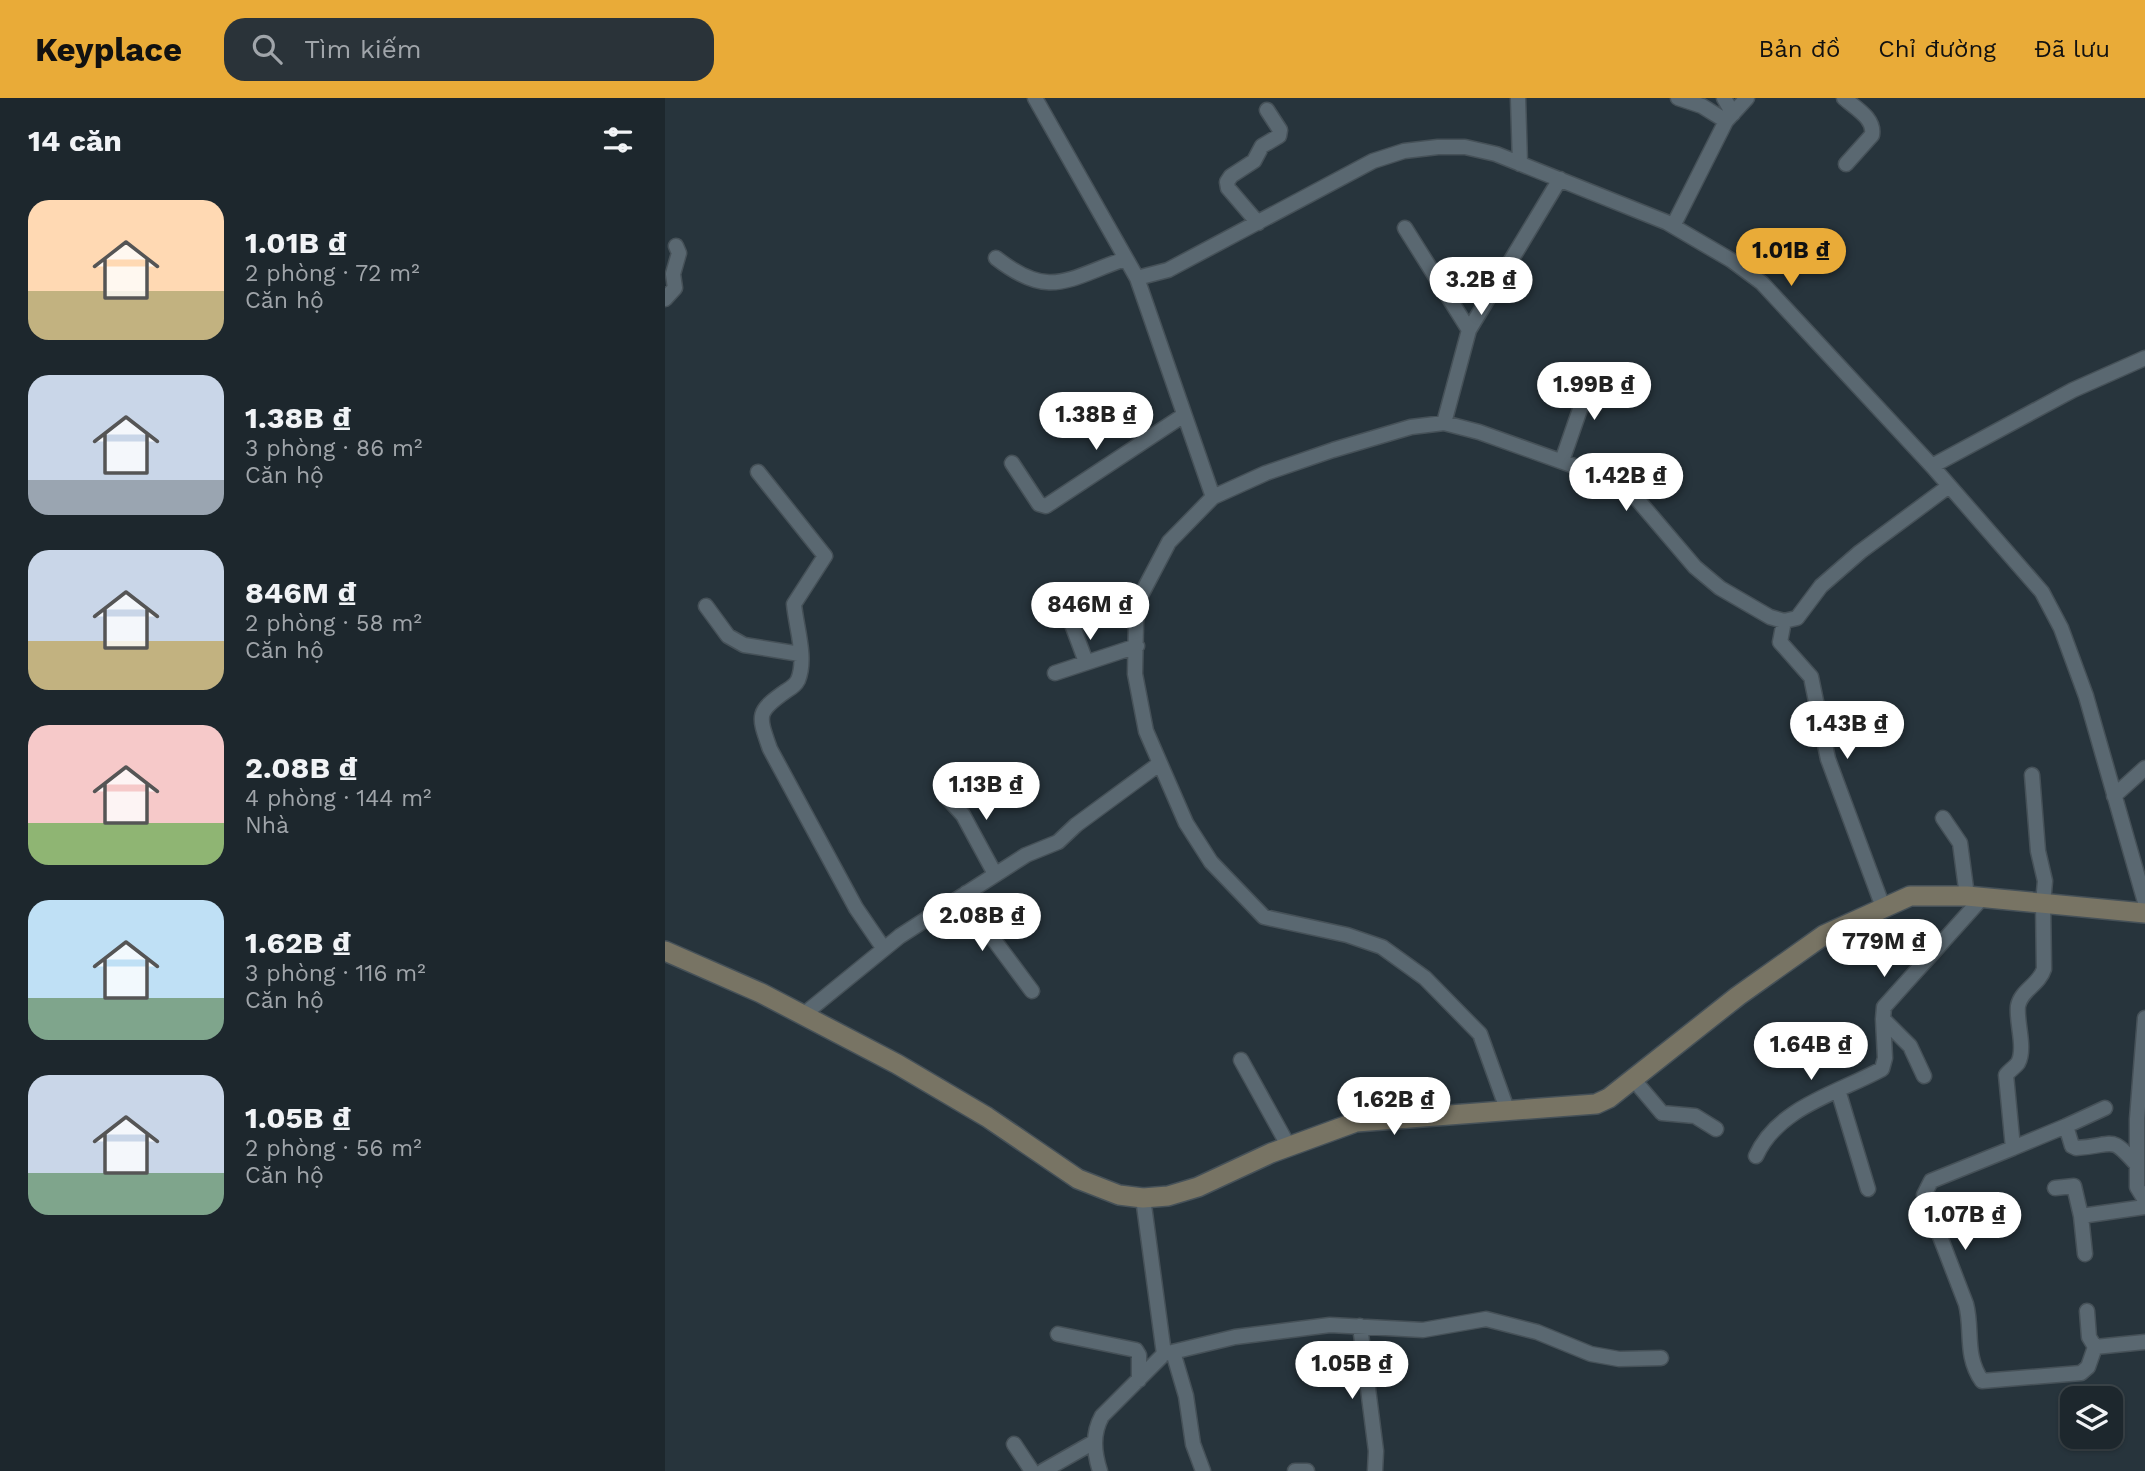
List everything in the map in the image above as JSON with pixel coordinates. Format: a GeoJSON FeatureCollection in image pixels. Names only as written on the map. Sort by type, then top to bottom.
{"type":"FeatureCollection","features":[{"type":"Feature","properties":{"kind":"street"},"geometry":{"type":"LineString","coordinates":[[1035,98],[1137,278],[1213,497]]}},
{"type":"Feature","properties":{"kind":"street"},"geometry":{"type":"LineString","coordinates":[[1518,98],[1520,164]]}},
{"type":"Feature","properties":{"kind":"street"},"geometry":{"type":"LineString","coordinates":[[1678,98],[1730,118]]}},
{"type":"Feature","properties":{"kind":"street"},"geometry":{"type":"LineString","coordinates":[[1724,98],[1730,118]]}},
{"type":"Feature","properties":{"kind":"street"},"geometry":{"type":"LineString","coordinates":[[1673,226],[1730,118],[1747,98]]}},
{"type":"Feature","properties":{"kind":"street"},"geometry":{"type":"LineString","coordinates":[[1845,98],[1872,122],[1874,128],[1873,135],[1846,164]]}},
{"type":"Feature","properties":{"kind":"street"},"geometry":{"type":"LineString","coordinates":[[1258,223],[1228,188],[1227,182],[1231,176],[1254,161],[1262,146],[1279,136],[1280,130],[1267,110]]}},
{"type":"Feature","properties":{"kind":"street"},"geometry":{"type":"LineString","coordinates":[[1137,278],[1168,270],[1363,166],[1404,151],[1438,147],[1465,147],[1496,154],[1673,226],[1731,260],[1762,283],[1932,466],[2042,592],[2061,628],[2103,747],[2114,796],[2145,902]]}},
{"type":"Feature","properties":{"kind":"street"},"geometry":{"type":"LineString","coordinates":[[1444,423],[1469,330],[1560,179]]}},
{"type":"Feature","properties":{"kind":"street"},"geometry":{"type":"LineString","coordinates":[[1405,228],[1469,330]]}},
{"type":"Feature","properties":{"kind":"street"},"geometry":{"type":"LineString","coordinates":[[665,299],[675,288],[673,274],[679,253],[676,246]]}},
{"type":"Feature","properties":{"kind":"street"},"geometry":{"type":"LineString","coordinates":[[996,258],[1019,276],[1050,284],[1125,259]]}},
{"type":"Feature","properties":{"kind":"street"},"geometry":{"type":"LineString","coordinates":[[1932,466],[2073,390],[2145,358]]}},
{"type":"Feature","properties":{"kind":"street"},"geometry":{"type":"LineString","coordinates":[[1562,461],[1593,372]]}},
{"type":"Feature","properties":{"kind":"street"},"geometry":{"type":"LineString","coordinates":[[1012,463],[1039,503],[1046,506],[1184,415]]}},
{"type":"Feature","properties":{"kind":"street"},"geometry":{"type":"LineString","coordinates":[[1507,1109],[1480,1034],[1463,1013],[1425,978],[1382,947],[1347,935],[1264,917],[1211,862],[1186,823],[1146,731],[1135,674],[1139,599],[1170,541],[1213,497],[1266,473],[1411,427],[1444,423],[1479,432],[1616,481],[1626,487],[1695,567],[1720,588],[1770,617],[1784,621],[1797,618],[1821,586],[1860,552],[1949,486]]}},
{"type":"Feature","properties":{"kind":"street"},"geometry":{"type":"LineString","coordinates":[[758,472],[825,556],[794,604],[800,653],[796,685],[765,706],[761,714],[761,724],[769,749],[856,908],[884,949]]}},
{"type":"Feature","properties":{"kind":"street"},"geometry":{"type":"LineString","coordinates":[[706,606],[728,636],[744,645],[800,653]]}},
{"type":"Feature","properties":{"kind":"street"},"geometry":{"type":"LineString","coordinates":[[1070,619],[1086,662]]}},
{"type":"Feature","properties":{"kind":"street"},"geometry":{"type":"LineString","coordinates":[[1784,621],[1780,642],[1811,677],[1828,759],[1883,907]]}},
{"type":"Feature","properties":{"kind":"street"},"geometry":{"type":"LineString","coordinates":[[1055,673],[1137,646]]}},
{"type":"Feature","properties":{"kind":"street"},"geometry":{"type":"LineString","coordinates":[[803,1015],[884,949],[995,874],[1026,855],[1058,842],[1076,825],[1159,764]]}},
{"type":"Feature","properties":{"kind":"street"},"geometry":{"type":"LineString","coordinates":[[2114,796],[2145,768]]}},
{"type":"Feature","properties":{"kind":"street"},"geometry":{"type":"LineString","coordinates":[[2013,1148],[2004,1083],[2006,1075],[2017,1064],[2019,1055],[2018,1004],[2026,991],[2041,980],[2044,970],[2045,881],[2038,851],[2032,775]]}},
{"type":"Feature","properties":{"kind":"street"},"geometry":{"type":"LineString","coordinates":[[944,794],[963,815],[995,874]]}},
{"type":"Feature","properties":{"kind":"street"},"geometry":{"type":"LineString","coordinates":[[1943,818],[1961,844],[1975,897]]}},
{"type":"Feature","properties":{"kind":"street"},"geometry":{"type":"LineString","coordinates":[[966,893],[994,940],[1032,991]]}},
{"type":"Feature","properties":{"kind":"street"},"geometry":{"type":"LineString","coordinates":[[665,951],[761,993],[897,1065],[987,1117],[1078,1179],[1119,1195],[1143,1198],[1168,1196],[1198,1187],[1289,1147],[1374,1118],[1597,1104],[1634,1080],[1738,996],[1824,935],[1910,896],[1975,897],[2145,913]]}},
{"type":"Feature","properties":{"kind":"street"},"geometry":{"type":"LineString","coordinates":[[1756,1156],[1762,1141],[1792,1114],[1882,1069],[1885,1058],[1884,1007],[1975,897]]}},
{"type":"Feature","properties":{"kind":"street"},"geometry":{"type":"LineString","coordinates":[[2145,1018],[2137,1119],[2137,1186],[2145,1200]]}},
{"type":"Feature","properties":{"kind":"street"},"geometry":{"type":"LineString","coordinates":[[1883,1019],[1910,1046],[1924,1076]]}},
{"type":"Feature","properties":{"kind":"street"},"geometry":{"type":"LineString","coordinates":[[1241,1060],[1289,1147]]}},
{"type":"Feature","properties":{"kind":"street"},"geometry":{"type":"LineString","coordinates":[[1634,1080],[1662,1113],[1695,1116],[1717,1129]]}},
{"type":"Feature","properties":{"kind":"street"},"geometry":{"type":"LineString","coordinates":[[1838,1090],[1868,1189]]}},
{"type":"Feature","properties":{"kind":"street"},"geometry":{"type":"LineString","coordinates":[[2087,1311],[2089,1336],[2095,1347],[2088,1367],[2081,1373],[1982,1381],[1974,1370],[1966,1304],[1924,1195],[1931,1181],[2105,1108]]}},
{"type":"Feature","properties":{"kind":"street"},"geometry":{"type":"LineString","coordinates":[[2066,1126],[2072,1146],[2076,1148],[2114,1143],[2120,1145],[2137,1165]]}},
{"type":"Feature","properties":{"kind":"street"},"geometry":{"type":"LineString","coordinates":[[2055,1188],[2074,1186],[2081,1216],[2085,1254]]}},
{"type":"Feature","properties":{"kind":"street"},"geometry":{"type":"LineString","coordinates":[[1143,1198],[1169,1353],[1188,1404],[1193,1444],[1203,1471]]}},
{"type":"Feature","properties":{"kind":"street"},"geometry":{"type":"LineString","coordinates":[[2081,1216],[2145,1207]]}},
{"type":"Feature","properties":{"kind":"street"},"geometry":{"type":"LineString","coordinates":[[1100,1471],[1094,1442],[1097,1426],[1103,1416],[1139,1380],[1169,1353],[1248,1335],[1330,1325],[1423,1330],[1486,1319],[1537,1332],[1591,1354],[1619,1359],[1661,1358]]}},
{"type":"Feature","properties":{"kind":"street"},"geometry":{"type":"LineString","coordinates":[[1360,1326],[1376,1451],[1374,1471]]}},
{"type":"Feature","properties":{"kind":"street"},"geometry":{"type":"LineString","coordinates":[[1058,1334],[1136,1350],[1139,1355],[1139,1380]]}},
{"type":"Feature","properties":{"kind":"street"},"geometry":{"type":"LineString","coordinates":[[2095,1347],[2145,1342]]}},
{"type":"Feature","properties":{"kind":"street"},"geometry":{"type":"LineString","coordinates":[[1043,1471],[1094,1442]]}},
{"type":"Feature","properties":{"kind":"street"},"geometry":{"type":"LineString","coordinates":[[1014,1444],[1032,1471]]}},
{"type":"Feature","properties":{"kind":"street"},"geometry":{"type":"LineString","coordinates":[[1295,1471],[1307,1471]]}}]}
